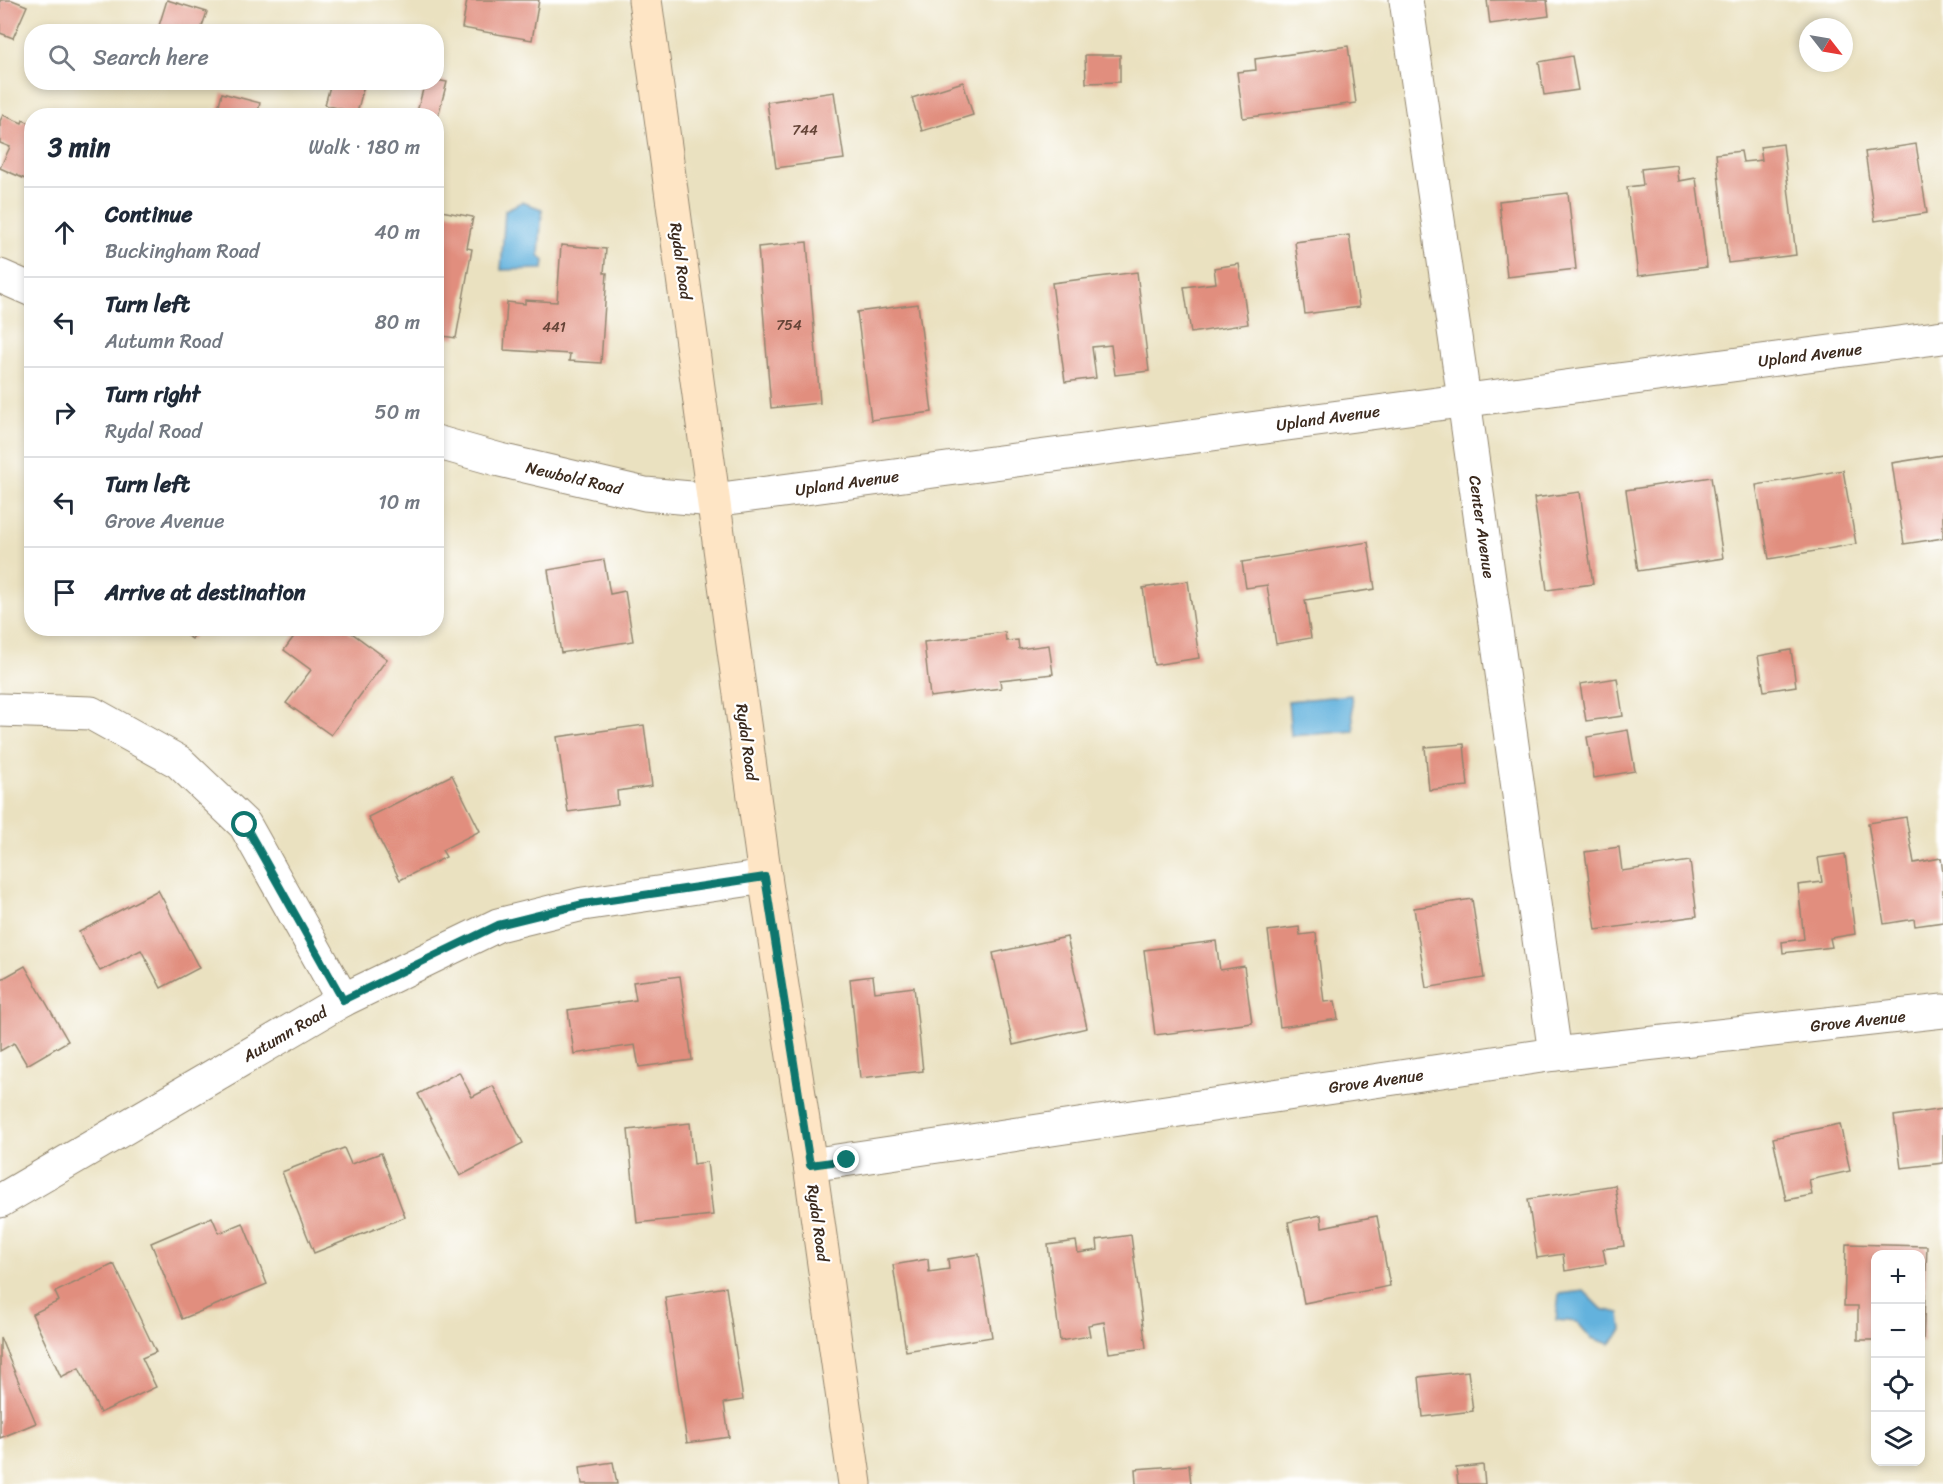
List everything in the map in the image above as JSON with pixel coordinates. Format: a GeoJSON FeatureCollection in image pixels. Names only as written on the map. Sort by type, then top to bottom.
{"type":"FeatureCollection","features":[{"type":"Feature","properties":{"kind":"street","name":"Rydal Road"},"geometry":{"type":"LineString","coordinates":[[645,0],[765,877],[810,1165],[855,1484]]}},
{"type":"Feature","properties":{"kind":"street","name":"Center Avenue"},"geometry":{"type":"LineString","coordinates":[[1406,0],[1555,1054]]}},
{"type":"Feature","properties":{"kind":"street"},"geometry":{"type":"LineString","coordinates":[[0,276],[24,286]]}},
{"type":"Feature","properties":{"kind":"street","name":"Upland Avenue"},"geometry":{"type":"LineString","coordinates":[[714,500],[1943,337]]}},
{"type":"Feature","properties":{"kind":"street","name":"Newbold Road"},"geometry":{"type":"LineString","coordinates":[[444,444],[500,460],[645,494],[714,500]]}},
{"type":"Feature","properties":{"kind":"street"},"geometry":{"type":"LineString","coordinates":[[0,710],[91,713],[179,762],[245,825],[343,1000]]}},
{"type":"Feature","properties":{"kind":"street","name":"Autumn Road"},"geometry":{"type":"LineString","coordinates":[[0,1201],[343,1000],[498,925],[583,904],[765,877]]}},
{"type":"Feature","properties":{"kind":"street","name":"Grove Avenue"},"geometry":{"type":"LineString","coordinates":[[810,1165],[1555,1054],[1943,1011]]}},
{"type":"Feature","properties":{"kind":"water"},"geometry":{"type":"Polygon","coordinates":[[[522,202],[542,209],[539,255],[544,261],[543,269],[501,270],[505,210],[522,202]]]}},
{"type":"Feature","properties":{"kind":"water"},"geometry":{"type":"Polygon","coordinates":[[[1351,695],[1354,731],[1291,736],[1288,701],[1351,695]]]}},
{"type":"Feature","properties":{"kind":"water"},"geometry":{"type":"Polygon","coordinates":[[[1584,1291],[1602,1309],[1620,1313],[1622,1330],[1610,1344],[1591,1338],[1577,1322],[1556,1320],[1559,1294],[1584,1291]]]}},
{"type":"Feature","properties":{"kind":"building"},"geometry":{"type":"Polygon","coordinates":[[[0,0],[12,0],[27,6],[13,38],[0,33],[0,0]]]}},
{"type":"Feature","properties":{"kind":"building"},"geometry":{"type":"Polygon","coordinates":[[[167,0],[207,12],[203,24],[160,24],[167,0]]]}},
{"type":"Feature","properties":{"kind":"building"},"geometry":{"type":"Polygon","coordinates":[[[467,0],[539,0],[532,40],[462,28],[467,0]]]}},
{"type":"Feature","properties":{"kind":"building"},"geometry":{"type":"Polygon","coordinates":[[[1487,0],[1547,0],[1549,16],[1490,24],[1487,0]]]}},
{"type":"Feature","properties":{"kind":"building"},"geometry":{"type":"Polygon","coordinates":[[[1348,46],[1356,103],[1243,118],[1237,72],[1256,70],[1255,59],[1348,46]]]}},
{"type":"Feature","properties":{"kind":"building"},"geometry":{"type":"Polygon","coordinates":[[[1085,55],[1120,55],[1120,82],[1086,83],[1085,55]]]}},
{"type":"Feature","properties":{"kind":"building"},"geometry":{"type":"Polygon","coordinates":[[[1572,56],[1578,90],[1544,95],[1539,62],[1572,56]]]}},
{"type":"Feature","properties":{"kind":"building"},"geometry":{"type":"Polygon","coordinates":[[[444,81],[447,82],[440,108],[418,108],[423,90],[444,90],[444,81]]]}},
{"type":"Feature","properties":{"kind":"building"},"geometry":{"type":"Polygon","coordinates":[[[963,82],[973,115],[922,131],[912,98],[963,82]]]}},
{"type":"Feature","properties":{"kind":"building"},"geometry":{"type":"Polygon","coordinates":[[[329,90],[363,90],[358,108],[337,108],[325,105],[329,90]]]}},
{"type":"Feature","properties":{"kind":"building"},"geometry":{"type":"Polygon","coordinates":[[[834,92],[844,159],[776,168],[767,102],[834,92]]]}},
{"type":"Feature","properties":{"kind":"building"},"geometry":{"type":"Polygon","coordinates":[[[222,93],[260,103],[259,108],[218,108],[222,93]]]}},
{"type":"Feature","properties":{"kind":"building"},"geometry":{"type":"Polygon","coordinates":[[[3,115],[22,123],[24,120],[24,178],[0,168],[10,147],[0,143],[0,121],[3,115]]]}},
{"type":"Feature","properties":{"kind":"building"},"geometry":{"type":"Polygon","coordinates":[[[1783,144],[1796,255],[1728,263],[1716,154],[1741,151],[1743,162],[1762,160],[1760,147],[1783,144]]]}},
{"type":"Feature","properties":{"kind":"building"},"geometry":{"type":"Polygon","coordinates":[[[1916,144],[1927,213],[1875,221],[1865,152],[1916,144]]]}},
{"type":"Feature","properties":{"kind":"building"},"geometry":{"type":"Polygon","coordinates":[[[1677,165],[1679,181],[1696,178],[1707,267],[1638,276],[1627,187],[1643,185],[1641,169],[1677,165]]]}},
{"type":"Feature","properties":{"kind":"building"},"geometry":{"type":"Polygon","coordinates":[[[1568,193],[1576,269],[1507,277],[1499,201],[1568,193]]]}},
{"type":"Feature","properties":{"kind":"building"},"geometry":{"type":"Polygon","coordinates":[[[444,212],[473,217],[467,248],[472,249],[456,338],[444,336],[444,212]]]}},
{"type":"Feature","properties":{"kind":"building"},"geometry":{"type":"Polygon","coordinates":[[[1349,235],[1359,307],[1305,314],[1295,242],[1349,235]]]}},
{"type":"Feature","properties":{"kind":"building"},"geometry":{"type":"Polygon","coordinates":[[[807,242],[820,403],[771,408],[758,247],[807,242]]]}},
{"type":"Feature","properties":{"kind":"building"},"geometry":{"type":"Polygon","coordinates":[[[561,245],[606,249],[604,273],[607,273],[601,363],[569,361],[570,354],[504,350],[507,302],[525,304],[525,300],[557,302],[561,245]]]}},
{"type":"Feature","properties":{"kind":"building"},"geometry":{"type":"Polygon","coordinates":[[[1239,264],[1248,324],[1191,333],[1184,287],[1216,283],[1214,268],[1239,264]]]}},
{"type":"Feature","properties":{"kind":"building"},"geometry":{"type":"Polygon","coordinates":[[[1137,272],[1149,371],[1115,375],[1111,345],[1092,347],[1096,378],[1065,382],[1052,283],[1137,272]]]}},
{"type":"Feature","properties":{"kind":"building"},"geometry":{"type":"Polygon","coordinates":[[[918,304],[932,412],[871,420],[857,312],[918,304]]]}},
{"type":"Feature","properties":{"kind":"building"},"geometry":{"type":"Polygon","coordinates":[[[1943,455],[1943,538],[1904,544],[1892,463],[1943,455]]]}},
{"type":"Feature","properties":{"kind":"building"},"geometry":{"type":"Polygon","coordinates":[[[1843,470],[1856,544],[1769,559],[1756,485],[1843,470]]]}},
{"type":"Feature","properties":{"kind":"building"},"geometry":{"type":"Polygon","coordinates":[[[1711,477],[1723,558],[1638,571],[1626,490],[1711,477]]]}},
{"type":"Feature","properties":{"kind":"building"},"geometry":{"type":"Polygon","coordinates":[[[1580,492],[1593,584],[1547,590],[1534,498],[1580,492]]]}},
{"type":"Feature","properties":{"kind":"building"},"geometry":{"type":"Polygon","coordinates":[[[1368,542],[1375,589],[1305,600],[1311,638],[1276,644],[1267,585],[1246,588],[1242,562],[1368,542]]]}},
{"type":"Feature","properties":{"kind":"building"},"geometry":{"type":"Polygon","coordinates":[[[604,560],[610,594],[625,591],[633,641],[561,653],[548,570],[604,560]]]}},
{"type":"Feature","properties":{"kind":"building"},"geometry":{"type":"Polygon","coordinates":[[[1188,581],[1199,658],[1154,665],[1143,588],[1188,581]]]}},
{"type":"Feature","properties":{"kind":"building"},"geometry":{"type":"Polygon","coordinates":[[[1005,632],[1006,641],[1018,640],[1019,649],[1049,645],[1053,674],[1000,680],[1001,688],[930,697],[924,642],[1005,632]]]}},
{"type":"Feature","properties":{"kind":"building"},"geometry":{"type":"Polygon","coordinates":[[[294,636],[356,636],[387,659],[331,735],[286,703],[311,670],[284,650],[294,636]]]}},
{"type":"Feature","properties":{"kind":"building"},"geometry":{"type":"Polygon","coordinates":[[[1791,650],[1796,686],[1764,691],[1758,656],[1791,650]]]}},
{"type":"Feature","properties":{"kind":"building"},"geometry":{"type":"Polygon","coordinates":[[[1617,678],[1623,716],[1586,721],[1580,684],[1617,678]]]}},
{"type":"Feature","properties":{"kind":"building"},"geometry":{"type":"Polygon","coordinates":[[[644,725],[652,786],[617,791],[618,805],[568,812],[557,737],[644,725]]]}},
{"type":"Feature","properties":{"kind":"building"},"geometry":{"type":"Polygon","coordinates":[[[1628,730],[1635,771],[1594,778],[1587,737],[1628,730]]]}},
{"type":"Feature","properties":{"kind":"building"},"geometry":{"type":"Polygon","coordinates":[[[1464,744],[1468,786],[1429,790],[1425,747],[1464,744]]]}},
{"type":"Feature","properties":{"kind":"building"},"geometry":{"type":"Polygon","coordinates":[[[452,775],[480,831],[442,850],[446,857],[400,880],[368,817],[452,775]]]}},
{"type":"Feature","properties":{"kind":"building"},"geometry":{"type":"Polygon","coordinates":[[[1906,817],[1914,863],[1941,858],[1943,922],[1915,926],[1914,919],[1884,924],[1868,823],[1906,817]]]}},
{"type":"Feature","properties":{"kind":"building"},"geometry":{"type":"Polygon","coordinates":[[[1619,847],[1622,871],[1690,861],[1697,916],[1596,930],[1585,852],[1619,847]]]}},
{"type":"Feature","properties":{"kind":"building"},"geometry":{"type":"Polygon","coordinates":[[[1845,854],[1855,934],[1830,938],[1832,947],[1783,953],[1782,942],[1804,939],[1798,885],[1822,882],[1818,858],[1845,854]]]}},
{"type":"Feature","properties":{"kind":"building"},"geometry":{"type":"Polygon","coordinates":[[[158,890],[199,968],[161,988],[141,950],[100,971],[79,932],[158,890]]]}},
{"type":"Feature","properties":{"kind":"building"},"geometry":{"type":"Polygon","coordinates":[[[1472,899],[1484,978],[1426,988],[1414,908],[1472,899]]]}},
{"type":"Feature","properties":{"kind":"building"},"geometry":{"type":"Polygon","coordinates":[[[1299,927],[1300,935],[1316,933],[1324,1002],[1335,1001],[1338,1019],[1280,1027],[1268,931],[1299,927]]]}},
{"type":"Feature","properties":{"kind":"building"},"geometry":{"type":"Polygon","coordinates":[[[1067,937],[1087,1028],[1013,1045],[993,953],[1067,937]]]}},
{"type":"Feature","properties":{"kind":"building"},"geometry":{"type":"Polygon","coordinates":[[[1216,941],[1220,970],[1244,966],[1252,1023],[1155,1035],[1144,950],[1216,941]]]}},
{"type":"Feature","properties":{"kind":"building"},"geometry":{"type":"Polygon","coordinates":[[[25,966],[68,1041],[27,1065],[14,1043],[0,1051],[0,980],[25,966]]]}},
{"type":"Feature","properties":{"kind":"building"},"geometry":{"type":"Polygon","coordinates":[[[680,976],[692,1060],[639,1067],[635,1045],[574,1054],[568,1010],[636,1000],[633,982],[680,976]]]}},
{"type":"Feature","properties":{"kind":"building"},"geometry":{"type":"Polygon","coordinates":[[[873,976],[875,992],[914,987],[923,1071],[860,1078],[850,979],[873,976]]]}},
{"type":"Feature","properties":{"kind":"building"},"geometry":{"type":"Polygon","coordinates":[[[459,1072],[472,1097],[493,1086],[523,1143],[460,1176],[418,1094],[459,1072]]]}},
{"type":"Feature","properties":{"kind":"building"},"geometry":{"type":"Polygon","coordinates":[[[1943,1109],[1943,1163],[1901,1168],[1894,1116],[1943,1109]]]}},
{"type":"Feature","properties":{"kind":"building"},"geometry":{"type":"Polygon","coordinates":[[[690,1123],[694,1164],[707,1162],[713,1215],[637,1223],[628,1130],[690,1123]]]}},
{"type":"Feature","properties":{"kind":"building"},"geometry":{"type":"Polygon","coordinates":[[[1840,1124],[1850,1171],[1809,1180],[1812,1195],[1786,1200],[1773,1138],[1840,1124]]]}},
{"type":"Feature","properties":{"kind":"building"},"geometry":{"type":"Polygon","coordinates":[[[344,1148],[351,1164],[381,1153],[405,1217],[314,1253],[282,1172],[344,1148]]]}},
{"type":"Feature","properties":{"kind":"building"},"geometry":{"type":"Polygon","coordinates":[[[1615,1185],[1624,1246],[1603,1249],[1606,1264],[1565,1271],[1563,1254],[1537,1258],[1528,1199],[1615,1185]]]}},
{"type":"Feature","properties":{"kind":"building"},"geometry":{"type":"Polygon","coordinates":[[[1321,1215],[1322,1227],[1377,1216],[1390,1286],[1304,1303],[1288,1222],[1321,1215]]]}},
{"type":"Feature","properties":{"kind":"building"},"geometry":{"type":"Polygon","coordinates":[[[212,1217],[219,1233],[243,1223],[267,1284],[182,1319],[151,1243],[212,1217]]]}},
{"type":"Feature","properties":{"kind":"building"},"geometry":{"type":"Polygon","coordinates":[[[1131,1235],[1146,1348],[1109,1353],[1104,1322],[1088,1325],[1090,1336],[1060,1341],[1048,1245],[1076,1241],[1078,1253],[1098,1250],[1097,1240],[1131,1235]]]}},
{"type":"Feature","properties":{"kind":"building"},"geometry":{"type":"Polygon","coordinates":[[[1846,1244],[1927,1246],[1925,1294],[1925,1250],[1871,1250],[1871,1340],[1858,1340],[1858,1306],[1844,1306],[1846,1244]]]}},
{"type":"Feature","properties":{"kind":"building"},"geometry":{"type":"Polygon","coordinates":[[[979,1254],[992,1337],[906,1351],[893,1265],[928,1259],[929,1272],[949,1269],[948,1259],[979,1254]]]}},
{"type":"Feature","properties":{"kind":"building"},"geometry":{"type":"Polygon","coordinates":[[[114,1264],[156,1352],[142,1358],[156,1387],[100,1413],[79,1368],[61,1377],[32,1314],[59,1301],[55,1292],[114,1264]]]}},
{"type":"Feature","properties":{"kind":"building"},"geometry":{"type":"Polygon","coordinates":[[[726,1287],[743,1400],[724,1403],[729,1437],[687,1443],[665,1297],[726,1287]]]}},
{"type":"Feature","properties":{"kind":"building"},"geometry":{"type":"Polygon","coordinates":[[[0,1337],[36,1423],[0,1438],[0,1337]]]}},
{"type":"Feature","properties":{"kind":"building"},"geometry":{"type":"Polygon","coordinates":[[[1468,1371],[1473,1411],[1423,1417],[1419,1377],[1468,1371]]]}},
{"type":"Feature","properties":{"kind":"building"},"geometry":{"type":"Polygon","coordinates":[[[613,1462],[617,1484],[582,1484],[580,1467],[613,1462]]]}},
{"type":"Feature","properties":{"kind":"building"},"geometry":{"type":"Polygon","coordinates":[[[1189,1465],[1191,1484],[1136,1484],[1135,1469],[1189,1465]]]}},
{"type":"Feature","properties":{"kind":"building"},"geometry":{"type":"Polygon","coordinates":[[[1483,1465],[1485,1484],[1458,1484],[1456,1468],[1483,1465]]]}},
{"type":"Feature","properties":{"kind":"route"},"geometry":{"type":"LineString","coordinates":[[245,825],[343,1000],[498,925],[583,904],[765,877],[810,1165],[847,1160]]}}]}
